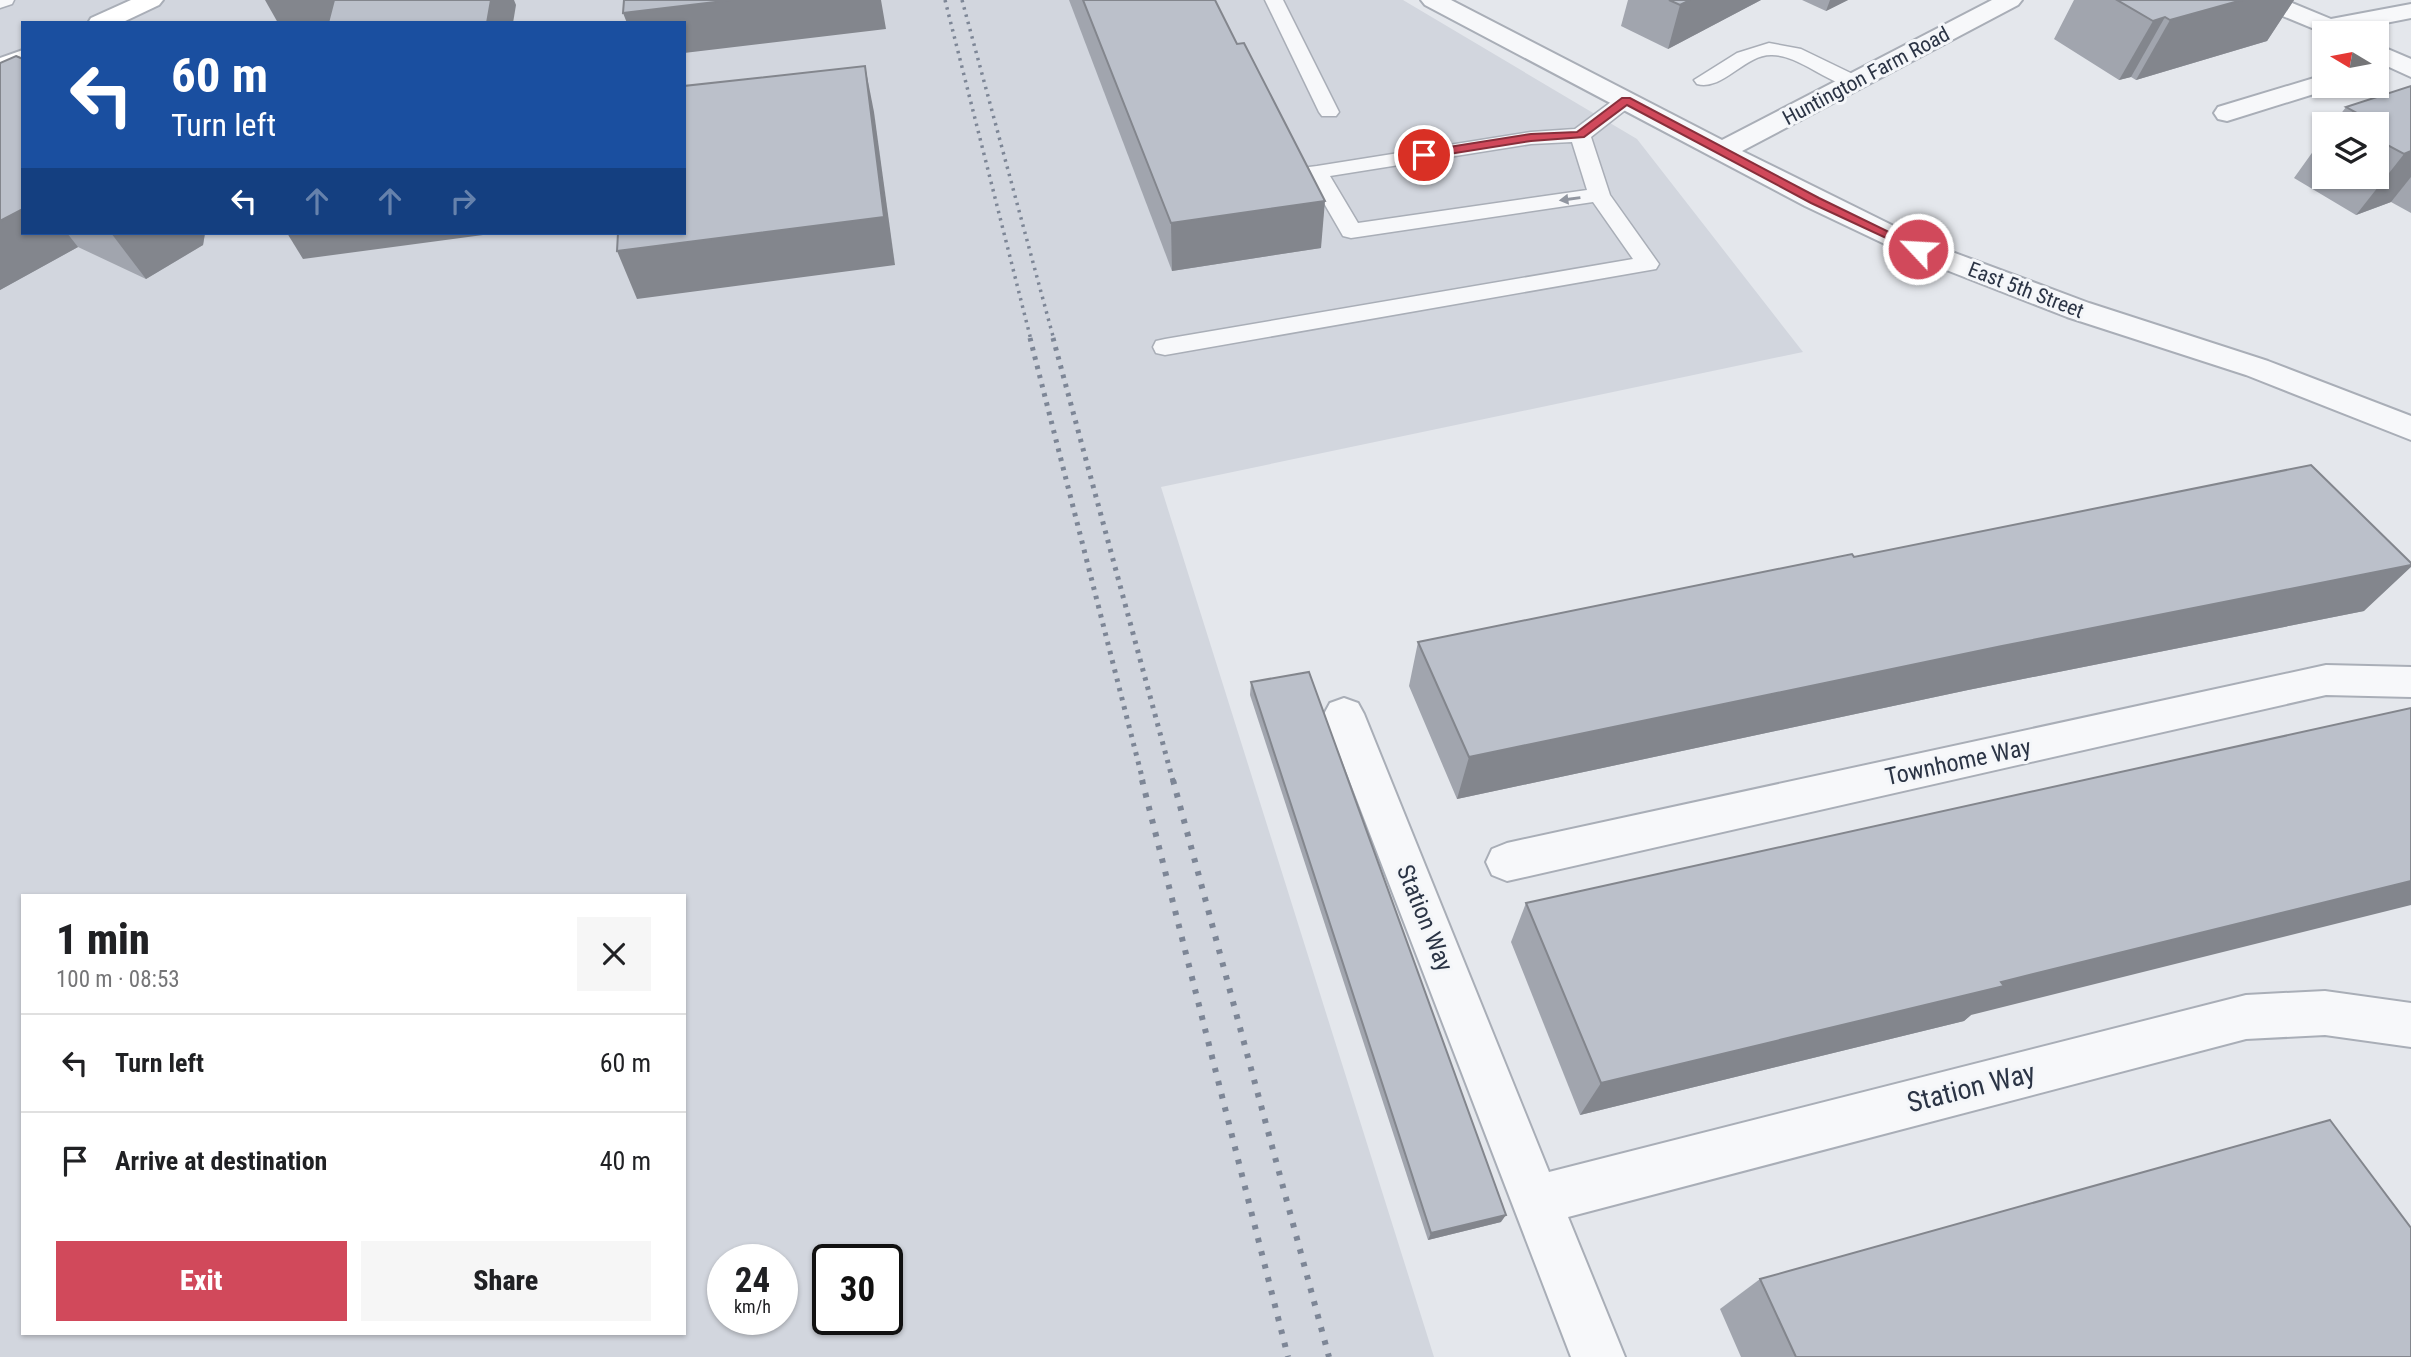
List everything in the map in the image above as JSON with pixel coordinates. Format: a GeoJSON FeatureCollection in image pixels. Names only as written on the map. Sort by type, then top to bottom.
{"type":"FeatureCollection","features":[{"type":"Feature","properties":{"kind":"main road"},"geometry":{"type":"LineString","coordinates":[[104,21],[151,0]]}},
{"type":"Feature","properties":{"kind":"main road"},"geometry":{"type":"LineString","coordinates":[[0,67],[21,58]]}},
{"type":"Feature","properties":{"kind":"street","name":"East 5th Street"},"geometry":{"type":"LineString","coordinates":[[1433,0],[1815,201],[1918,249],[2078,310],[2257,368],[2411,429]]}},
{"type":"Feature","properties":{"kind":"street","name":"Huntington Farm Road"},"geometry":{"type":"LineString","coordinates":[[1722,151],[2010,0]]}},
{"type":"Feature","properties":{"kind":"street"},"geometry":{"type":"LineString","coordinates":[[2264,0],[2316,21]]}},
{"type":"Feature","properties":{"kind":"street"},"geometry":{"type":"LineString","coordinates":[[2373,21],[2411,11]]}},
{"type":"Feature","properties":{"kind":"street"},"geometry":{"type":"LineString","coordinates":[[2227,113],[2312,87]]}},
{"type":"Feature","properties":{"kind":"street","name":"Townhome Way"},"geometry":{"type":"LineString","coordinates":[[1507,862],[2326,680],[2411,682]]}},
{"type":"Feature","properties":{"kind":"street","name":"Station Way"},"geometry":{"type":"LineString","coordinates":[[1344,714],[1598,1357]]}},
{"type":"Feature","properties":{"kind":"street","name":"Station Way"},"geometry":{"type":"LineString","coordinates":[[1536,1200],[2246,1017],[2325,1013],[2411,1026]]}},
{"type":"Feature","properties":{"kind":"lane"},"geometry":{"type":"LineString","coordinates":[[0,2],[5,0]]}},
{"type":"Feature","properties":{"kind":"lane"},"geometry":{"type":"LineString","coordinates":[[1274,0],[1329,112]]}},
{"type":"Feature","properties":{"kind":"lane"},"geometry":{"type":"LineString","coordinates":[[1704,80],[1757,51],[1771,50],[1803,57],[1854,82]]}},
{"type":"Feature","properties":{"kind":"lane"},"geometry":{"type":"LineString","coordinates":[[1599,195],[1351,231],[1317,172],[1531,138],[1580,135],[1626,100]]}},
{"type":"Feature","properties":{"kind":"lane"},"geometry":{"type":"LineString","coordinates":[[1165,347],[1648,264],[1599,195],[1580,135]]}},
{"type":"Feature","properties":{"kind":"shaded area"},"geometry":{"type":"Polygon","coordinates":[[[0,0],[1403,0],[1637,139],[1803,352],[1161,487],[1434,1357],[0,1357],[0,0]]]}},
{"type":"Feature","properties":{"kind":"building"},"geometry":{"type":"Polygon","coordinates":[[[334,0],[491,0],[487,21],[329,21],[334,0]]]}},
{"type":"Feature","properties":{"kind":"building"},"geometry":{"type":"Polygon","coordinates":[[[624,0],[732,0],[623,13],[624,0]]]}},
{"type":"Feature","properties":{"kind":"building"},"geometry":{"type":"Polygon","coordinates":[[[1083,0],[1215,0],[1237,44],[1244,43],[1325,201],[1171,223],[1083,0]]]}},
{"type":"Feature","properties":{"kind":"building"},"geometry":{"type":"Polygon","coordinates":[[[1669,0],[1690,0],[1680,5],[1669,0]]]}},
{"type":"Feature","properties":{"kind":"building"},"geometry":{"type":"Polygon","coordinates":[[[2117,0],[2242,0],[2170,20],[2165,17],[2153,21],[2117,0]]]}},
{"type":"Feature","properties":{"kind":"building"},"geometry":{"type":"Polygon","coordinates":[[[16,56],[21,58],[21,210],[0,221],[0,63],[16,56]]]}},
{"type":"Feature","properties":{"kind":"building"},"geometry":{"type":"Polygon","coordinates":[[[865,66],[884,217],[617,251],[618,235],[686,235],[686,86],[865,66]]]}},
{"type":"Feature","properties":{"kind":"building"},"geometry":{"type":"Polygon","coordinates":[[[2411,86],[2411,151],[2404,154],[2389,146],[2389,112],[2355,112],[2346,107],[2374,98],[2389,98],[2389,93],[2411,86]]]}},
{"type":"Feature","properties":{"kind":"building"},"geometry":{"type":"Polygon","coordinates":[[[2311,465],[2411,565],[2002,646],[1469,757],[1418,642],[1852,554],[1854,557],[2311,465]]]}},
{"type":"Feature","properties":{"kind":"building"},"geometry":{"type":"Polygon","coordinates":[[[1309,672],[1506,1215],[1431,1233],[1251,682],[1309,672]]]}},
{"type":"Feature","properties":{"kind":"building"},"geometry":{"type":"Polygon","coordinates":[[[2411,708],[2411,881],[2001,982],[2004,986],[1601,1083],[1526,903],[2411,708]]]}},
{"type":"Feature","properties":{"kind":"building"},"geometry":{"type":"Polygon","coordinates":[[[2330,1120],[2411,1228],[2411,1357],[1796,1357],[1760,1279],[2330,1120]]]}},
{"type":"Feature","properties":{"kind":"railway"},"geometry":{"type":"LineString","coordinates":[[945,0],[1031,340]]}},
{"type":"Feature","properties":{"kind":"railway"},"geometry":{"type":"LineString","coordinates":[[962,0],[1054,340]]}},
{"type":"Feature","properties":{"kind":"railway"},"geometry":{"type":"LineString","coordinates":[[1030,338],[1143,781]]}},
{"type":"Feature","properties":{"kind":"railway"},"geometry":{"type":"LineString","coordinates":[[1053,338],[1173,781]]}},
{"type":"Feature","properties":{"kind":"railway"},"geometry":{"type":"LineString","coordinates":[[1142,780],[1288,1357]]}},
{"type":"Feature","properties":{"kind":"railway"},"geometry":{"type":"LineString","coordinates":[[1173,780],[1329,1357]]}},
{"type":"Feature","properties":{"kind":"route"},"geometry":{"type":"LineString","coordinates":[[1424,155],[1531,138],[1580,135],[1626,100],[1815,201],[1918,249]]}}]}
